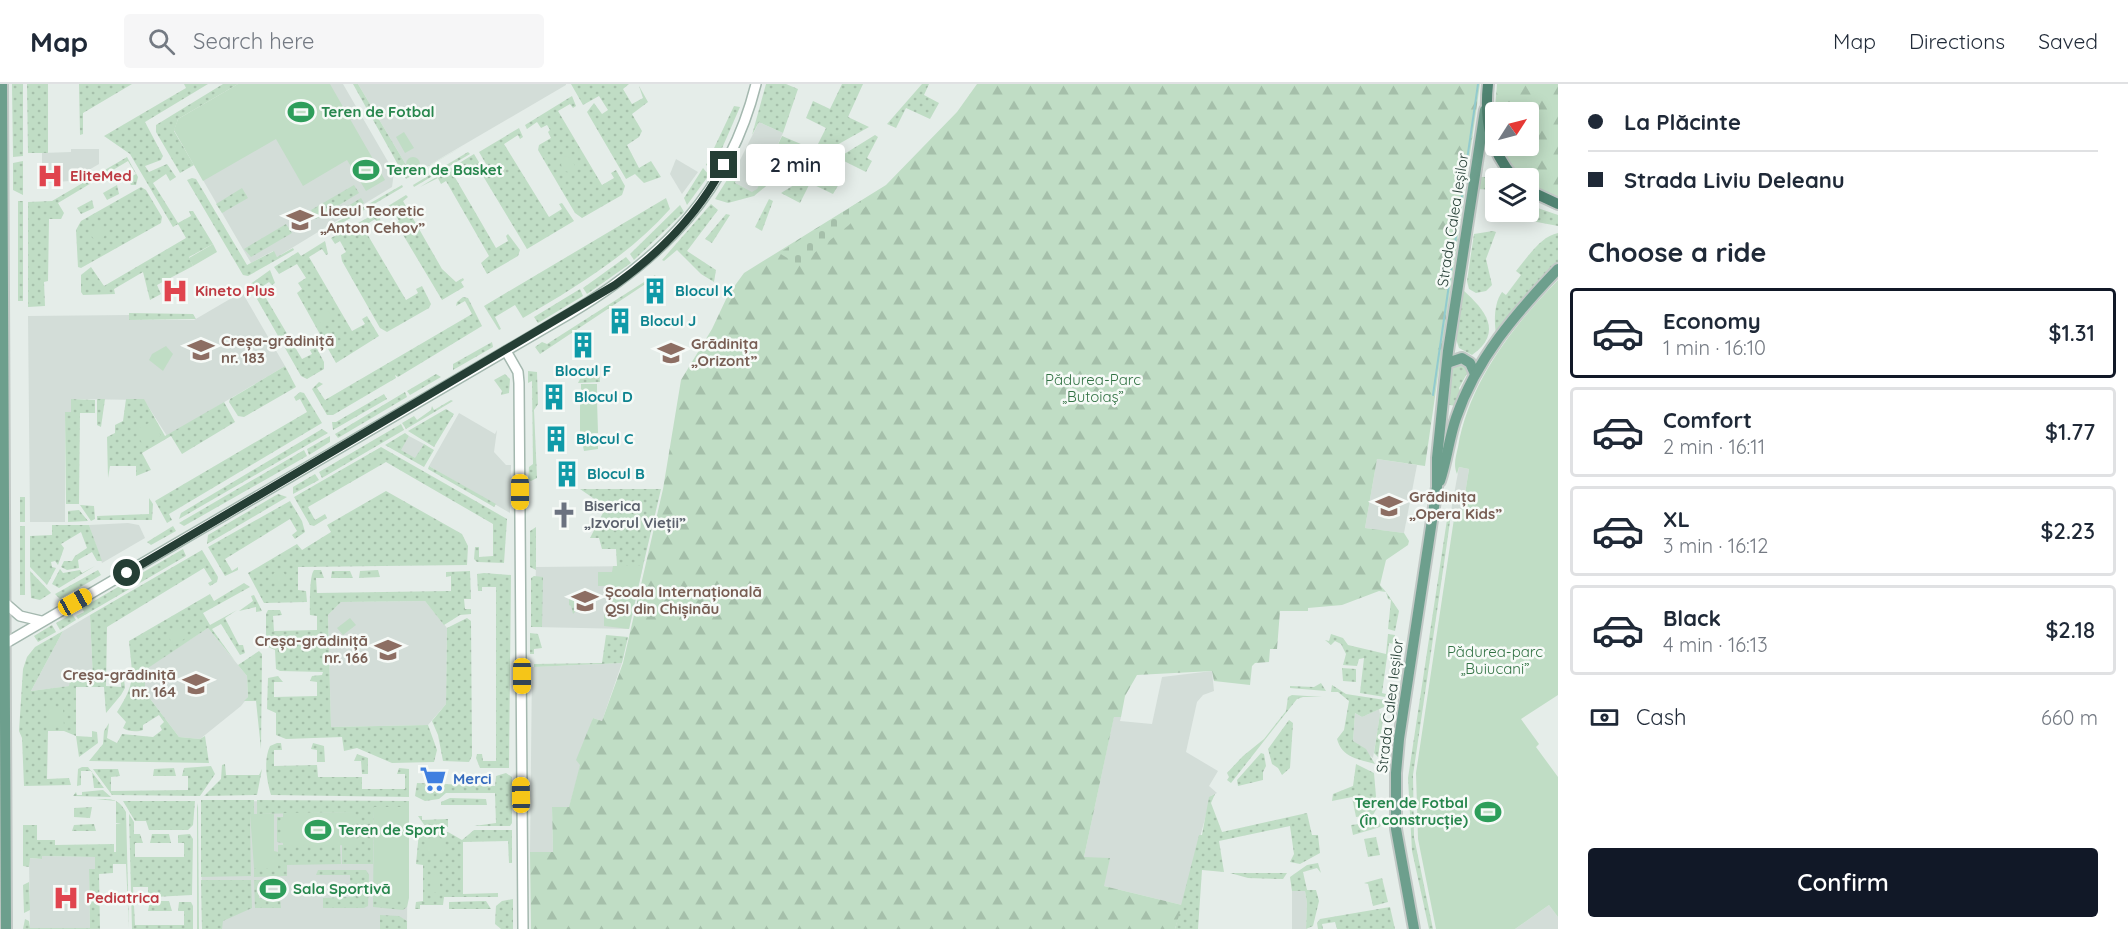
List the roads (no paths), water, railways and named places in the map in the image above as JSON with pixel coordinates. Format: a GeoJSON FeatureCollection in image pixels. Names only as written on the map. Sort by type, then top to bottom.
{"type":"FeatureCollection","features":[{"type":"Feature","properties":{"kind":"highway"},"geometry":{"type":"LineString","coordinates":[[1488,84],[1486,101],[1492,143],[1508,168]]}},
{"type":"Feature","properties":{"kind":"highway"},"geometry":{"type":"LineString","coordinates":[[1539,195],[1558,204]]}},
{"type":"Feature","properties":{"kind":"main road"},"geometry":{"type":"LineString","coordinates":[[2,84],[6,929]]}},
{"type":"Feature","properties":{"kind":"main road"},"geometry":{"type":"LineString","coordinates":[[6,643],[615,285],[675,235],[719,175],[740,135],[756,84]]}},
{"type":"Feature","properties":{"kind":"main road","name":"Strada Calea Ieșilor"},"geometry":{"type":"LineString","coordinates":[[1414,929],[1400,865],[1395,783],[1399,739],[1437,487],[1437,458],[1447,363],[1486,101]]}},
{"type":"Feature","properties":{"kind":"main road","name":"Strada Calea Ieșilor"},"geometry":{"type":"LineString","coordinates":[[1437,487],[1446,463],[1455,420],[1476,374],[1503,331],[1558,269]]}},
{"type":"Feature","properties":{"kind":"main road"},"geometry":{"type":"LineString","coordinates":[[506,351],[518,372],[519,383],[523,929]]}},
{"type":"Feature","properties":{"kind":"main road"},"geometry":{"type":"LineString","coordinates":[[1447,363],[1462,358],[1470,363],[1476,374]]}},
{"type":"Feature","properties":{"kind":"main road"},"geometry":{"type":"LineString","coordinates":[[5,603],[20,616],[41,621]]}},
{"type":"Feature","properties":{"kind":"waterway"},"geometry":{"type":"LineString","coordinates":[[1433,395],[1478,84]]}},
{"type":"Feature","properties":{"kind":"place","name":"Teren de Fotbal"},"geometry":{"type":"Point","coordinates":[301,112]}},
{"type":"Feature","properties":{"kind":"place","name":"Teren de Basket"},"geometry":{"type":"Point","coordinates":[366,170]}},
{"type":"Feature","properties":{"kind":"place","name":"EliteMed"},"geometry":{"type":"Point","coordinates":[50,176]}},
{"type":"Feature","properties":{"kind":"place","name":"Liceul Teoretic „Anton Cehov”"},"geometry":{"type":"Point","coordinates":[300,220]}},
{"type":"Feature","properties":{"kind":"place","name":"Kineto Plus"},"geometry":{"type":"Point","coordinates":[175,291]}},
{"type":"Feature","properties":{"kind":"place","name":"Blocul K"},"geometry":{"type":"Point","coordinates":[655,291]}},
{"type":"Feature","properties":{"kind":"place","name":"Blocul J"},"geometry":{"type":"Point","coordinates":[620,321]}},
{"type":"Feature","properties":{"kind":"place","name":"Blocul F"},"geometry":{"type":"Point","coordinates":[583,345]}},
{"type":"Feature","properties":{"kind":"place","name":"Creșa-grădiniță nr. 183"},"geometry":{"type":"Point","coordinates":[201,350]}},
{"type":"Feature","properties":{"kind":"place","name":"Grădinița „Orizont”"},"geometry":{"type":"Point","coordinates":[671,353]}},
{"type":"Feature","properties":{"kind":"place","name":"Blocul D"},"geometry":{"type":"Point","coordinates":[554,397]}},
{"type":"Feature","properties":{"kind":"place","name":"Blocul C"},"geometry":{"type":"Point","coordinates":[556,439]}},
{"type":"Feature","properties":{"kind":"place","name":"Blocul B"},"geometry":{"type":"Point","coordinates":[567,474]}},
{"type":"Feature","properties":{"kind":"place","name":"Grădinița „Opera Kids”"},"geometry":{"type":"Point","coordinates":[1389,506]}},
{"type":"Feature","properties":{"kind":"place","name":"Biserica „Izvorul Vieții”"},"geometry":{"type":"Point","coordinates":[564,515]}},
{"type":"Feature","properties":{"kind":"place","name":"Școala Internațională QSI din Chișinău"},"geometry":{"type":"Point","coordinates":[585,601]}},
{"type":"Feature","properties":{"kind":"place","name":"Creșa-grădiniță nr. 166"},"geometry":{"type":"Point","coordinates":[388,650]}},
{"type":"Feature","properties":{"kind":"place","name":"Creșa-grădiniță nr. 164"},"geometry":{"type":"Point","coordinates":[196,684]}},
{"type":"Feature","properties":{"kind":"place","name":"Merci"},"geometry":{"type":"Point","coordinates":[433,779]}},
{"type":"Feature","properties":{"kind":"place","name":"Teren de Fotbal (în construcție)"},"geometry":{"type":"Point","coordinates":[1488,812]}},
{"type":"Feature","properties":{"kind":"place","name":"Teren de Sport"},"geometry":{"type":"Point","coordinates":[318,830]}},
{"type":"Feature","properties":{"kind":"place","name":"Sala Sportivă"},"geometry":{"type":"Point","coordinates":[273,889]}},
{"type":"Feature","properties":{"kind":"place","name":"Pediatrica"},"geometry":{"type":"Point","coordinates":[66,898]}},
{"type":"Feature","properties":{"kind":"park label","name":"Pădurea-Parc „Butoiaș”"},"geometry":{"type":"Point","coordinates":[1093,388]}},
{"type":"Feature","properties":{"kind":"park label","name":"Pădurea-parc „Buiucani”"},"geometry":{"type":"Point","coordinates":[1495,660]}}]}
